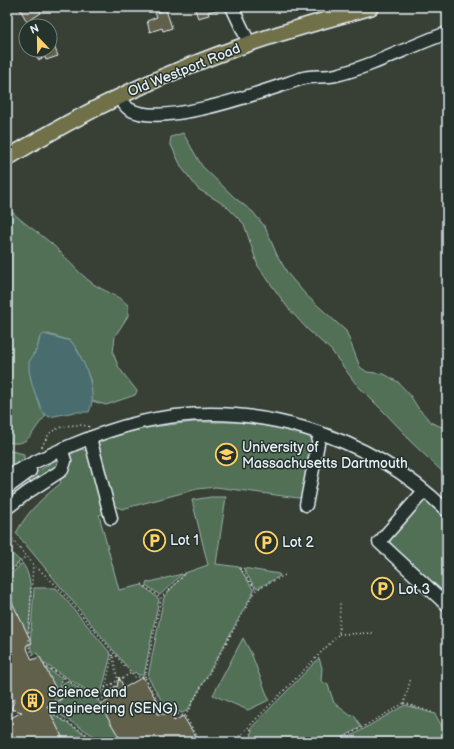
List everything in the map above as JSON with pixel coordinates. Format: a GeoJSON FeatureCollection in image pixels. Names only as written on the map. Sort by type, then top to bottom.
{"type":"FeatureCollection","features":[{"type":"Feature","properties":{"kind":"main road","name":"Old Westport Road"},"geometry":{"type":"LineString","coordinates":[[7,158],[53,131],[120,97],[183,68],[249,43],[371,7]]}},
{"type":"Feature","properties":{"kind":"street"},"geometry":{"type":"LineString","coordinates":[[232,7],[249,43]]}},
{"type":"Feature","properties":{"kind":"street"},"geometry":{"type":"LineString","coordinates":[[120,97],[125,106],[141,113],[166,113],[195,110],[310,76],[336,75],[447,33]]}},
{"type":"Feature","properties":{"kind":"street"},"geometry":{"type":"LineString","coordinates":[[7,488],[13,476],[32,464],[95,436],[154,419],[208,415],[270,420],[320,433],[376,458],[424,491],[447,511]]}},
{"type":"Feature","properties":{"kind":"street"},"geometry":{"type":"LineString","coordinates":[[306,505],[320,433]]}},
{"type":"Feature","properties":{"kind":"street"},"geometry":{"type":"LineString","coordinates":[[95,436],[111,518]]}},
{"type":"Feature","properties":{"kind":"street"},"geometry":{"type":"LineString","coordinates":[[13,476],[62,451]]}},
{"type":"Feature","properties":{"kind":"street"},"geometry":{"type":"LineString","coordinates":[[7,508],[28,492],[62,470],[65,461],[62,451]]}},
{"type":"Feature","properties":{"kind":"street"},"geometry":{"type":"LineString","coordinates":[[13,476],[28,492]]}},
{"type":"Feature","properties":{"kind":"street"},"geometry":{"type":"LineString","coordinates":[[424,491],[381,540],[447,605]]}},
{"type":"Feature","properties":{"kind":"path"},"geometry":{"type":"LineString","coordinates":[[32,464],[48,435],[57,429],[83,425],[92,428],[95,436]]}},
{"type":"Feature","properties":{"kind":"path"},"geometry":{"type":"LineString","coordinates":[[7,533],[33,564],[57,586],[134,677],[145,677]]}},
{"type":"Feature","properties":{"kind":"path"},"geometry":{"type":"LineString","coordinates":[[7,576],[26,556]]}},
{"type":"Feature","properties":{"kind":"path"},"geometry":{"type":"LineString","coordinates":[[33,564],[28,645],[33,656]]}},
{"type":"Feature","properties":{"kind":"path"},"geometry":{"type":"LineString","coordinates":[[240,568],[256,590]]}},
{"type":"Feature","properties":{"kind":"path"},"geometry":{"type":"LineString","coordinates":[[185,572],[161,598],[145,677],[164,711],[185,716],[200,741],[208,742]]}},
{"type":"Feature","properties":{"kind":"path"},"geometry":{"type":"LineString","coordinates":[[185,716],[256,590],[285,574]]}},
{"type":"Feature","properties":{"kind":"path"},"geometry":{"type":"LineString","coordinates":[[142,584],[161,598]]}},
{"type":"Feature","properties":{"kind":"path"},"geometry":{"type":"LineString","coordinates":[[234,742],[339,634],[340,603]]}},
{"type":"Feature","properties":{"kind":"path"},"geometry":{"type":"LineString","coordinates":[[339,634],[374,633]]}},
{"type":"Feature","properties":{"kind":"path"},"geometry":{"type":"LineString","coordinates":[[44,665],[102,702],[113,652]]}},
{"type":"Feature","properties":{"kind":"path"},"geometry":{"type":"LineString","coordinates":[[112,655],[118,681]]}},
{"type":"Feature","properties":{"kind":"path"},"geometry":{"type":"LineString","coordinates":[[105,688],[131,673]]}},
{"type":"Feature","properties":{"kind":"path"},"geometry":{"type":"LineString","coordinates":[[63,678],[52,708],[55,715],[100,742]]}},
{"type":"Feature","properties":{"kind":"path"},"geometry":{"type":"LineString","coordinates":[[337,742],[404,703],[411,678]]}},
{"type":"Feature","properties":{"kind":"path"},"geometry":{"type":"LineString","coordinates":[[404,703],[434,713]]}},
{"type":"Feature","properties":{"kind":"path"},"geometry":{"type":"LineString","coordinates":[[250,742],[251,726]]}},
{"type":"Feature","properties":{"kind":"path"},"geometry":{"type":"LineString","coordinates":[[445,742],[447,735]]}},
{"type":"Feature","properties":{"kind":"green space"},"geometry":{"type":"Polygon","coordinates":[[[183,133],[202,166],[235,198],[253,212],[265,227],[277,255],[288,274],[306,295],[346,331],[360,367],[367,372],[384,374],[398,382],[410,395],[418,408],[432,423],[447,429],[447,476],[409,440],[406,435],[356,384],[331,350],[308,330],[288,308],[258,266],[244,224],[225,205],[198,189],[182,168],[170,143],[171,137],[183,133]]]}},
{"type":"Feature","properties":{"kind":"green space"},"geometry":{"type":"Polygon","coordinates":[[[7,206],[52,244],[87,279],[96,286],[120,298],[128,305],[128,316],[115,336],[113,353],[119,368],[137,391],[135,395],[106,405],[92,401],[91,382],[78,351],[71,341],[48,334],[40,337],[37,349],[33,354],[42,411],[46,416],[26,440],[15,443],[7,442],[7,206]]]}},
{"type":"Feature","properties":{"kind":"green space"},"geometry":{"type":"Polygon","coordinates":[[[194,422],[236,422],[269,426],[310,436],[312,441],[307,480],[302,497],[298,498],[216,487],[197,489],[122,509],[113,505],[98,443],[108,438],[132,431],[157,426],[194,422]]]}},
{"type":"Feature","properties":{"kind":"green space"},"geometry":{"type":"Polygon","coordinates":[[[81,449],[88,451],[106,513],[99,515],[119,590],[142,585],[159,599],[144,675],[138,675],[135,672],[133,674],[16,533],[31,511],[42,499],[61,483],[60,480],[66,475],[69,469],[70,455],[81,449]]]}},
{"type":"Feature","properties":{"kind":"green space"},"geometry":{"type":"Polygon","coordinates":[[[7,450],[24,454],[24,462],[7,472],[7,450]]]}},
{"type":"Feature","properties":{"kind":"green space"},"geometry":{"type":"Polygon","coordinates":[[[56,460],[59,460],[60,465],[32,482],[28,481],[29,477],[56,460]]]}},
{"type":"Feature","properties":{"kind":"green space"},"geometry":{"type":"Polygon","coordinates":[[[211,497],[226,497],[216,564],[239,567],[254,591],[188,710],[182,713],[168,707],[173,710],[167,710],[148,677],[164,597],[185,573],[208,565],[192,500],[211,497]]]}},
{"type":"Feature","properties":{"kind":"green space"},"geometry":{"type":"Polygon","coordinates":[[[425,500],[447,520],[447,595],[392,545],[390,541],[425,500]]]}},
{"type":"Feature","properties":{"kind":"green space"},"geometry":{"type":"Polygon","coordinates":[[[7,549],[20,561],[7,574],[7,549]]]}},
{"type":"Feature","properties":{"kind":"green space"},"geometry":{"type":"Polygon","coordinates":[[[22,563],[27,571],[31,591],[26,646],[12,613],[7,587],[7,579],[22,563]]]}},
{"type":"Feature","properties":{"kind":"green space"},"geometry":{"type":"Polygon","coordinates":[[[243,568],[279,574],[280,576],[258,588],[254,586],[243,568]]]}},
{"type":"Feature","properties":{"kind":"green space"},"geometry":{"type":"Polygon","coordinates":[[[182,574],[160,595],[146,585],[146,583],[182,574]]]}},
{"type":"Feature","properties":{"kind":"green space"},"geometry":{"type":"Polygon","coordinates":[[[34,588],[56,588],[111,654],[101,694],[96,696],[42,662],[37,653],[34,654],[30,646],[34,588]]]}},
{"type":"Feature","properties":{"kind":"green space"},"geometry":{"type":"Polygon","coordinates":[[[243,638],[251,653],[269,700],[248,710],[213,695],[243,638]]]}},
{"type":"Feature","properties":{"kind":"green space"},"geometry":{"type":"Polygon","coordinates":[[[319,658],[322,668],[321,681],[328,685],[334,703],[351,716],[354,715],[361,727],[335,742],[251,742],[252,727],[319,658]]]}},
{"type":"Feature","properties":{"kind":"green space"},"geometry":{"type":"Polygon","coordinates":[[[45,667],[62,679],[52,706],[55,716],[98,742],[56,742],[41,710],[51,704],[52,696],[45,667]]]}},
{"type":"Feature","properties":{"kind":"green space"},"geometry":{"type":"Polygon","coordinates":[[[67,681],[100,702],[110,721],[120,735],[118,742],[104,742],[57,713],[55,709],[57,702],[62,699],[59,694],[63,683],[67,681]]]}},
{"type":"Feature","properties":{"kind":"green space"},"geometry":{"type":"Polygon","coordinates":[[[405,705],[435,714],[447,735],[444,742],[341,742],[405,705]]]}},
{"type":"Feature","properties":{"kind":"water"},"geometry":{"type":"Polygon","coordinates":[[[44,334],[71,341],[76,348],[85,365],[91,385],[92,404],[89,412],[75,412],[49,417],[42,411],[32,385],[29,362],[37,349],[40,337],[44,334]]]}},
{"type":"Feature","properties":{"kind":"building"},"geometry":{"type":"Polygon","coordinates":[[[19,7],[38,7],[41,13],[33,18],[25,18],[19,7]]]}},
{"type":"Feature","properties":{"kind":"building"},"geometry":{"type":"Polygon","coordinates":[[[194,7],[220,7],[220,9],[208,12],[209,15],[198,18],[194,7]]]}},
{"type":"Feature","properties":{"kind":"building"},"geometry":{"type":"Polygon","coordinates":[[[166,10],[172,28],[163,31],[162,28],[150,32],[147,21],[157,17],[155,13],[166,10]]]}},
{"type":"Feature","properties":{"kind":"building","name":"Science and Engineering (SENG)"},"geometry":{"type":"Polygon","coordinates":[[[7,592],[32,643],[26,646],[32,660],[40,657],[61,699],[47,706],[63,739],[56,742],[7,742],[7,720],[22,712],[11,709],[15,699],[7,703],[7,592]]]}},
{"type":"Feature","properties":{"kind":"building"},"geometry":{"type":"Polygon","coordinates":[[[119,677],[124,688],[143,677],[158,703],[146,710],[157,712],[157,714],[171,714],[174,721],[183,716],[199,742],[122,742],[100,705],[109,700],[105,693],[113,689],[115,686],[117,687],[119,677]]]}},
{"type":"Feature","properties":{"kind":"place","name":"University of Massachusetts Dartmouth"},"geometry":{"type":"Point","coordinates":[227,455]}},
{"type":"Feature","properties":{"kind":"place","name":"Lot 1"},"geometry":{"type":"Point","coordinates":[154,540]}},
{"type":"Feature","properties":{"kind":"place","name":"Lot 2"},"geometry":{"type":"Point","coordinates":[266,542]}},
{"type":"Feature","properties":{"kind":"place","name":"Lot 3"},"geometry":{"type":"Point","coordinates":[382,589]}},
{"type":"Feature","properties":{"kind":"place","name":"Science and Engineering (SENG)"},"geometry":{"type":"Point","coordinates":[33,700]}}]}
